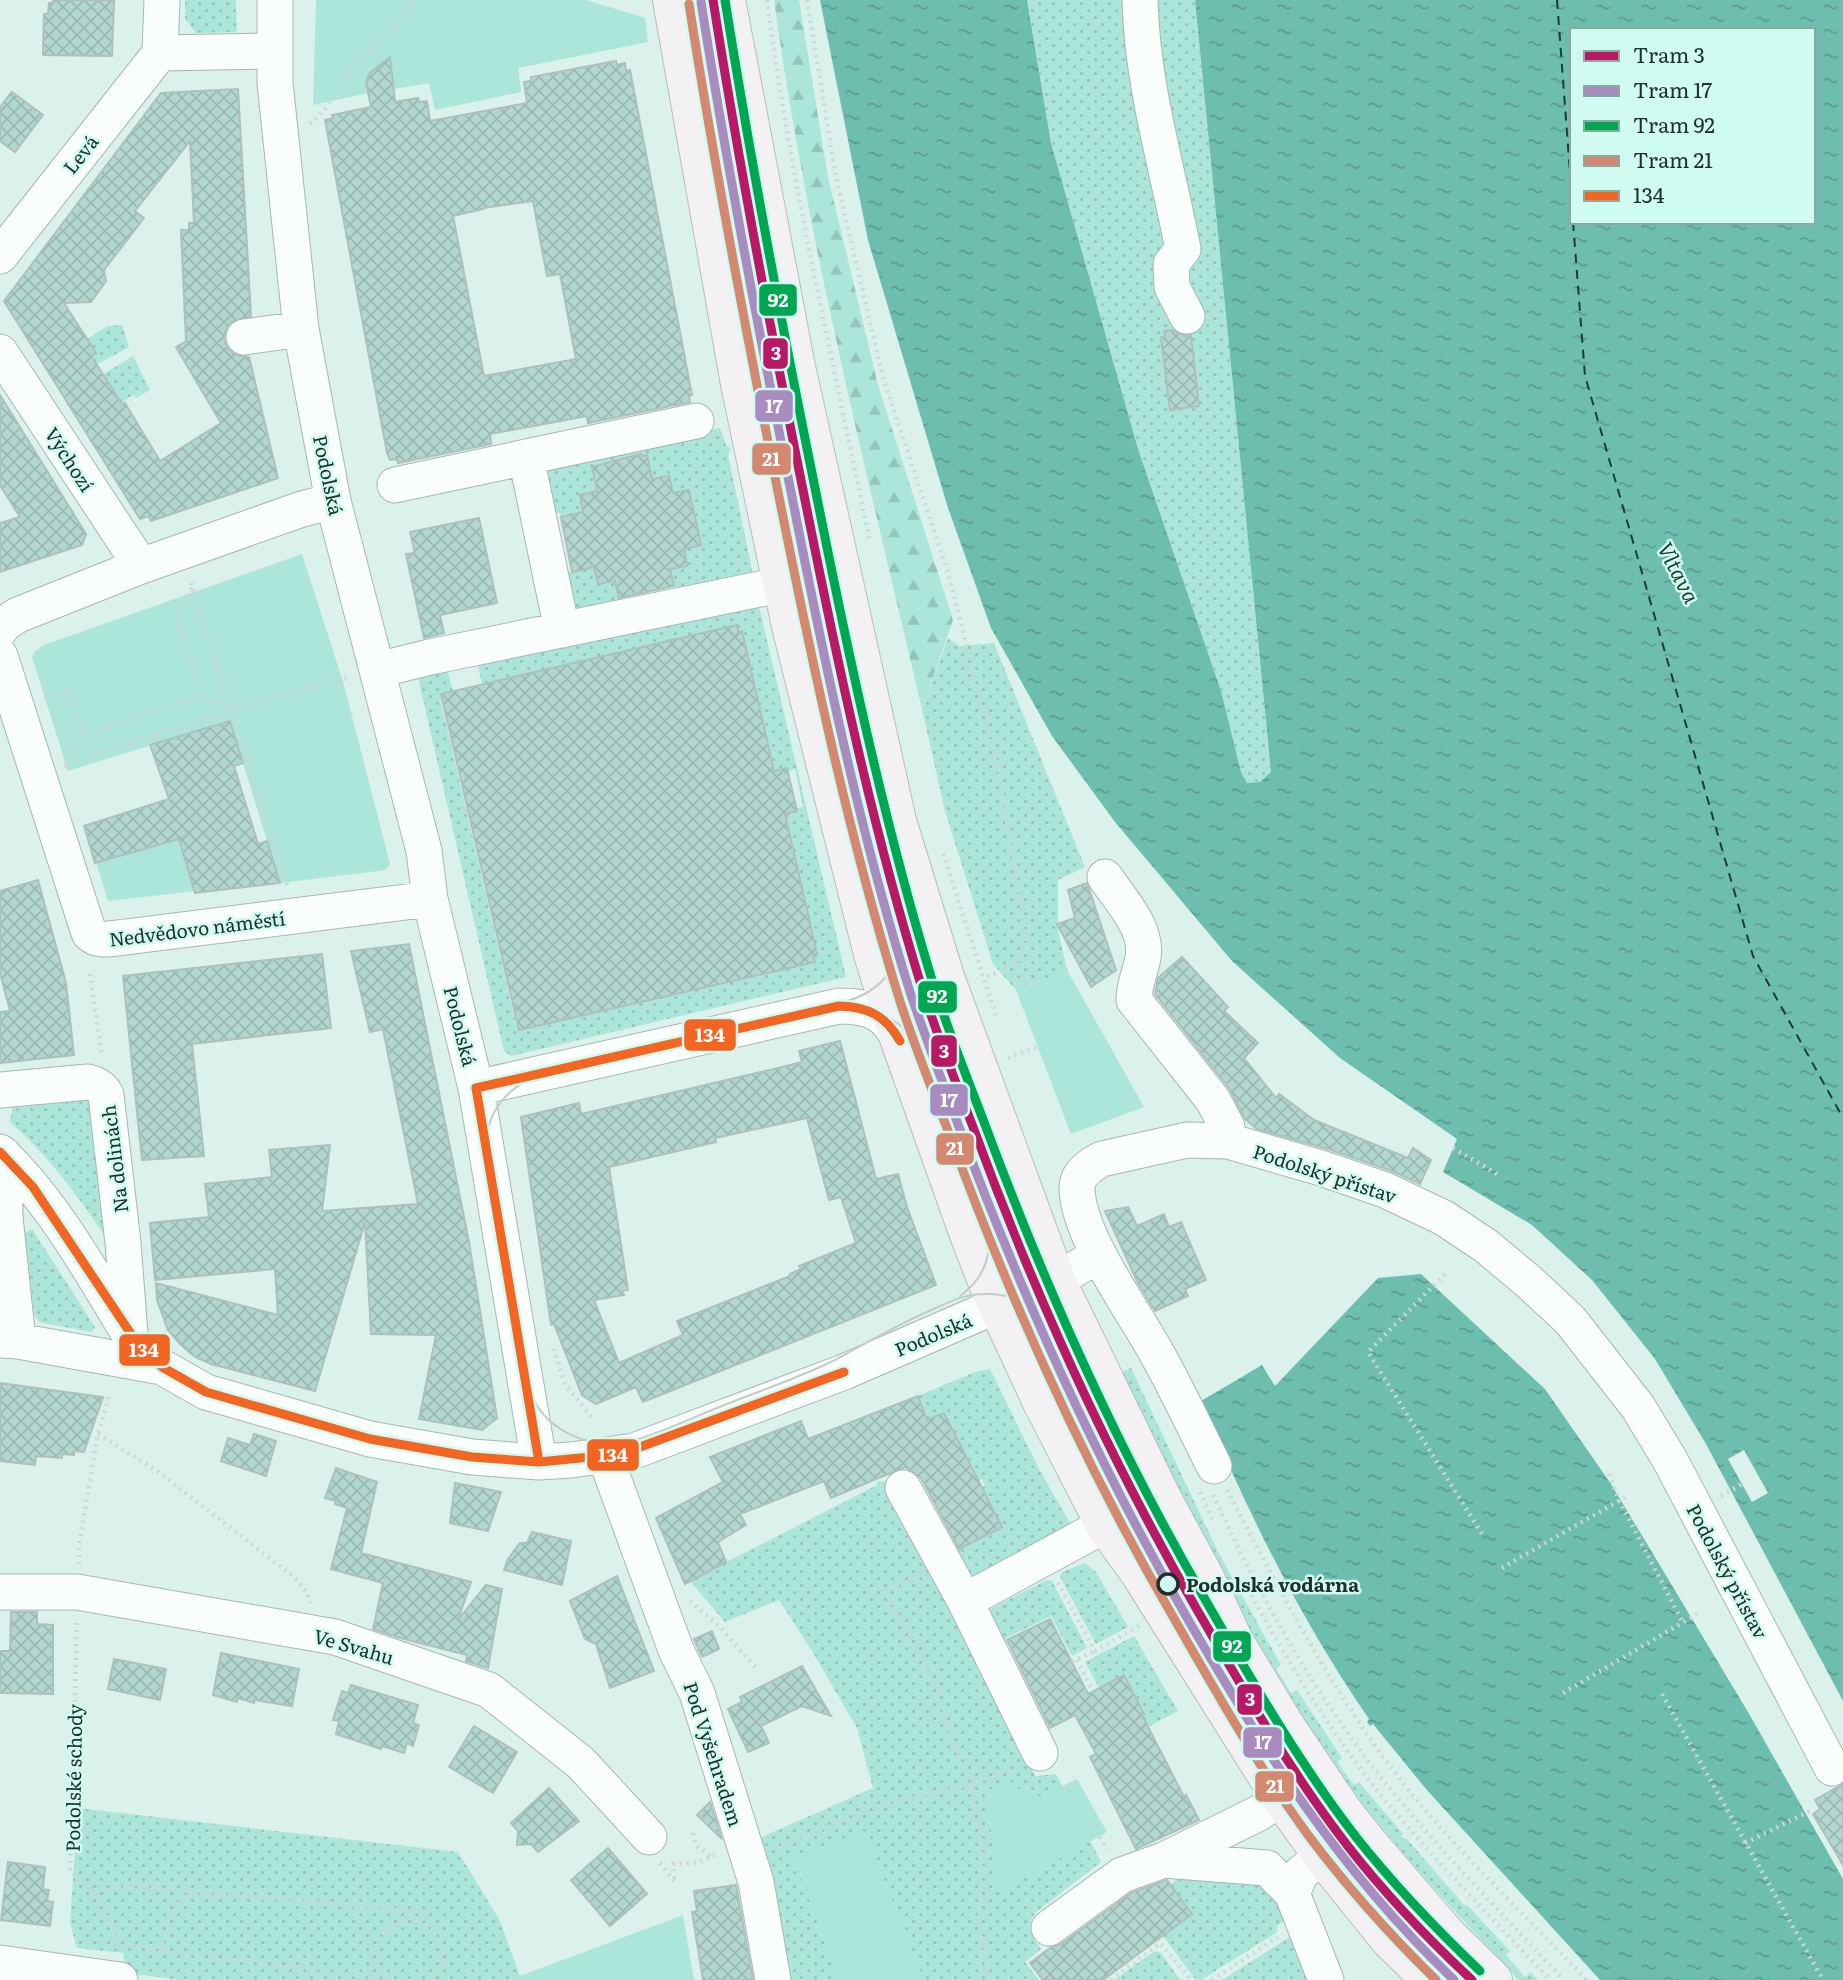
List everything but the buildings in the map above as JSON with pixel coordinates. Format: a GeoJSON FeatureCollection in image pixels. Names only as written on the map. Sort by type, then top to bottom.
{"type":"FeatureCollection","features":[{"type":"Feature","properties":{"kind":"main road"},"geometry":{"type":"LineString","coordinates":[[672,0],[740,384],[791,626],[873,954],[900,1041],[968,1232],[1041,1400],[1105,1525],[1139,1572],[1280,1798],[1323,1857],[1390,1940],[1431,1980]]}},
{"type":"Feature","properties":{"kind":"main road"},"geometry":{"type":"LineString","coordinates":[[726,0],[796,366],[897,821],[945,977],[1056,1280],[1233,1639],[1286,1727],[1357,1830],[1447,1935],[1493,1980]]}},
{"type":"Feature","properties":{"kind":"street"},"geometry":{"type":"LineString","coordinates":[[162,0],[160,53],[274,51]]}},
{"type":"Feature","properties":{"kind":"street","name":"Podolská"},"geometry":{"type":"LineString","coordinates":[[275,0],[275,83],[301,329],[363,674],[424,850],[430,899],[476,1088],[539,1462],[634,1451],[819,1381],[1056,1280]]}},
{"type":"Feature","properties":{"kind":"street"},"geometry":{"type":"LineString","coordinates":[[1140,0],[1150,99],[1183,249],[1171,264],[1171,287],[1187,316]]}},
{"type":"Feature","properties":{"kind":"street","name":"Levá"},"geometry":{"type":"LineString","coordinates":[[0,256],[160,53]]}},
{"type":"Feature","properties":{"kind":"street"},"geometry":{"type":"LineString","coordinates":[[244,337],[301,329]]}},
{"type":"Feature","properties":{"kind":"street","name":"Výchozí"},"geometry":{"type":"LineString","coordinates":[[0,352],[141,566]]}},
{"type":"Feature","properties":{"kind":"street"},"geometry":{"type":"LineString","coordinates":[[395,485],[696,421]]}},
{"type":"Feature","properties":{"kind":"street"},"geometry":{"type":"LineString","coordinates":[[526,457],[562,630]]}},
{"type":"Feature","properties":{"kind":"street"},"geometry":{"type":"LineString","coordinates":[[0,630],[18,615],[141,566],[302,509],[333,501]]}},
{"type":"Feature","properties":{"kind":"street"},"geometry":{"type":"LineString","coordinates":[[363,674],[430,657],[765,588]]}},
{"type":"Feature","properties":{"kind":"street","name":"Nedvědovo náměstí"},"geometry":{"type":"LineString","coordinates":[[0,656],[89,933],[94,938],[113,938],[430,899]]}},
{"type":"Feature","properties":{"kind":"street"},"geometry":{"type":"LineString","coordinates":[[1105,877],[1140,929],[1144,948],[1143,962],[1134,985],[1134,1000],[1213,1100],[1227,1127],[1228,1141]]}},
{"type":"Feature","properties":{"kind":"street"},"geometry":{"type":"LineString","coordinates":[[476,1088],[839,1006],[871,1010],[888,1021],[900,1041]]}},
{"type":"Feature","properties":{"kind":"street","name":"Na dolinách"},"geometry":{"type":"LineString","coordinates":[[0,1090],[88,1082],[104,1090],[122,1230],[130,1334]]}},
{"type":"Feature","properties":{"kind":"street","name":"Podolský přístav"},"geometry":{"type":"LineString","coordinates":[[1098,1255],[1081,1211],[1076,1188],[1078,1180],[1091,1164],[1102,1159],[1187,1140],[1228,1141],[1385,1190],[1444,1218],[1486,1246],[1570,1320],[1638,1407],[1670,1460],[1832,1768]]}},
{"type":"Feature","properties":{"kind":"street"},"geometry":{"type":"LineString","coordinates":[[2,1154],[9,1341],[162,1367]]}},
{"type":"Feature","properties":{"kind":"street"},"geometry":{"type":"LineString","coordinates":[[2,1154],[33,1187],[130,1334],[162,1367],[206,1392],[370,1439],[472,1457],[539,1462]]}},
{"type":"Feature","properties":{"kind":"street"},"geometry":{"type":"LineString","coordinates":[[1056,1280],[1098,1255],[1157,1353],[1208,1482]]}},
{"type":"Feature","properties":{"kind":"street","name":"Pod Vyšehradem"},"geometry":{"type":"LineString","coordinates":[[604,1456],[676,1650],[697,1693],[756,1882],[773,1980]]}},
{"type":"Feature","properties":{"kind":"street"},"geometry":{"type":"LineString","coordinates":[[903,1488],[965,1601],[1025,1761]]}},
{"type":"Feature","properties":{"kind":"street"},"geometry":{"type":"LineString","coordinates":[[965,1601],[1105,1525]]}},
{"type":"Feature","properties":{"kind":"street","name":"Ve Svahu"},"geometry":{"type":"LineString","coordinates":[[0,1592],[77,1592],[335,1637],[489,1690],[582,1763],[649,1837]]}},
{"type":"Feature","properties":{"kind":"street"},"geometry":{"type":"LineString","coordinates":[[1049,1928],[1122,1875],[1164,1860],[1259,1813],[1280,1798]]}},
{"type":"Feature","properties":{"kind":"street"},"geometry":{"type":"LineString","coordinates":[[1297,1907],[1301,1872],[1357,1830]]}},
{"type":"Feature","properties":{"kind":"street"},"geometry":{"type":"LineString","coordinates":[[1164,1860],[1267,1868],[1297,1907],[1326,1980]]}},
{"type":"Feature","properties":{"kind":"street"},"geometry":{"type":"LineString","coordinates":[[0,1963],[111,1979]]}},
{"type":"Feature","properties":{"kind":"path"},"geometry":{"type":"LineString","coordinates":[[309,125],[324,111],[358,60],[398,28],[413,0]]}},
{"type":"Feature","properties":{"kind":"path"},"geometry":{"type":"LineString","coordinates":[[767,0],[778,82],[806,233],[872,548]]}},
{"type":"Feature","properties":{"kind":"path"},"geometry":{"type":"LineString","coordinates":[[807,0],[836,177],[884,381],[949,576],[997,765],[1024,917],[1025,940],[1017,963],[1027,986]]}},
{"type":"Feature","properties":{"kind":"path"},"geometry":{"type":"LineString","coordinates":[[202,696],[176,616],[192,585],[289,892]]}},
{"type":"Feature","properties":{"kind":"path"},"geometry":{"type":"LineString","coordinates":[[65,765],[233,709],[363,674]]}},
{"type":"Feature","properties":{"kind":"path"},"geometry":{"type":"LineString","coordinates":[[36,700],[68,689],[83,734]]}},
{"type":"Feature","properties":{"kind":"path"},"geometry":{"type":"LineString","coordinates":[[60,777],[83,734],[202,696],[233,709]]}},
{"type":"Feature","properties":{"kind":"path"},"geometry":{"type":"LineString","coordinates":[[941,848],[985,978],[1017,963]]}},
{"type":"Feature","properties":{"kind":"path"},"geometry":{"type":"LineString","coordinates":[[90,974],[101,1052]]}},
{"type":"Feature","properties":{"kind":"path"},"geometry":{"type":"LineString","coordinates":[[1008,1058],[1038,1046]]}},
{"type":"Feature","properties":{"kind":"path"},"geometry":{"type":"LineString","coordinates":[[1453,1148],[1497,1174]]}},
{"type":"Feature","properties":{"kind":"path"},"geometry":{"type":"LineString","coordinates":[[1446,1274],[1368,1352],[1482,1534]]}},
{"type":"Feature","properties":{"kind":"path"},"geometry":{"type":"LineString","coordinates":[[550,1340],[565,1384],[592,1418]]}},
{"type":"Feature","properties":{"kind":"path"},"geometry":{"type":"LineString","coordinates":[[78,1572],[79,1546],[98,1434],[109,1397]]}},
{"type":"Feature","properties":{"kind":"path"},"geometry":{"type":"LineString","coordinates":[[98,1434],[157,1471],[294,1577],[307,1592],[310,1603]]}},
{"type":"Feature","properties":{"kind":"path"},"geometry":{"type":"LineString","coordinates":[[1609,1474],[1619,1500],[1683,1623]]}},
{"type":"Feature","properties":{"kind":"path"},"geometry":{"type":"LineString","coordinates":[[1208,1482],[1215,1525]]}},
{"type":"Feature","properties":{"kind":"path"},"geometry":{"type":"LineString","coordinates":[[1208,1482],[1242,1556],[1285,1633],[1357,1745],[1444,1852],[1564,1980]]}},
{"type":"Feature","properties":{"kind":"path"},"geometry":{"type":"LineString","coordinates":[[1208,1482],[1377,1748],[1418,1801],[1470,1859],[1586,1980]]}},
{"type":"Feature","properties":{"kind":"path"},"geometry":{"type":"LineString","coordinates":[[1502,1568],[1629,1495]]}},
{"type":"Feature","properties":{"kind":"path"},"geometry":{"type":"LineString","coordinates":[[1044,1558],[1095,1651]]}},
{"type":"Feature","properties":{"kind":"path"},"geometry":{"type":"LineString","coordinates":[[944,1563],[884,1590],[941,1694],[938,1705],[971,1784],[983,1849],[979,1922],[989,1980]]}},
{"type":"Feature","properties":{"kind":"path"},"geometry":{"type":"LineString","coordinates":[[1240,1574],[1297,1672],[1352,1756],[1450,1875],[1550,1980]]}},
{"type":"Feature","properties":{"kind":"path"},"geometry":{"type":"LineString","coordinates":[[685,1596],[720,1627],[756,1668]]}},
{"type":"Feature","properties":{"kind":"path","name":"Podolské schody"},"geometry":{"type":"LineString","coordinates":[[77,1614],[70,1872],[94,1890],[108,1911],[118,1945]]}},
{"type":"Feature","properties":{"kind":"path"},"geometry":{"type":"LineString","coordinates":[[1563,1693],[1697,1614]]}},
{"type":"Feature","properties":{"kind":"path"},"geometry":{"type":"LineString","coordinates":[[1093,1692],[1074,1661],[1139,1626]]}},
{"type":"Feature","properties":{"kind":"path"},"geometry":{"type":"LineString","coordinates":[[1662,1694],[1823,1980]]}},
{"type":"Feature","properties":{"kind":"path"},"geometry":{"type":"LineString","coordinates":[[774,1858],[777,1847],[896,1802],[971,1784],[1025,1761]]}},
{"type":"Feature","properties":{"kind":"path"},"geometry":{"type":"LineString","coordinates":[[1745,1843],[1810,1811]]}},
{"type":"Feature","properties":{"kind":"path"},"geometry":{"type":"LineString","coordinates":[[693,1833],[696,1845],[711,1857]]}},
{"type":"Feature","properties":{"kind":"path"},"geometry":{"type":"LineString","coordinates":[[94,1890],[144,1887],[423,1912],[422,1922]]}},
{"type":"Feature","properties":{"kind":"path"},"geometry":{"type":"LineString","coordinates":[[158,1950],[169,1934],[174,1901],[192,1891]]}},
{"type":"Feature","properties":{"kind":"path"},"geometry":{"type":"LineString","coordinates":[[1212,1980],[1297,1907]]}},
{"type":"Feature","properties":{"kind":"path"},"geometry":{"type":"LineString","coordinates":[[389,1979],[378,1965],[377,1946],[388,1927],[409,1919],[422,1922],[438,1933],[444,1955],[433,1980]]}},
{"type":"Feature","properties":{"kind":"path"},"geometry":{"type":"LineString","coordinates":[[1111,1980],[1160,1943],[1191,1980]]}},
{"type":"Feature","properties":{"kind":"path"},"geometry":{"type":"LineString","coordinates":[[111,1979],[118,1945],[389,1979]]}},
{"type":"Feature","properties":{"kind":"green space"},"geometry":{"type":"Polygon","coordinates":[[[185,0],[236,0],[237,32],[196,33],[185,19],[185,0]]]}},
{"type":"Feature","properties":{"kind":"green space"},"geometry":{"type":"Polygon","coordinates":[[[316,0],[586,0],[645,18],[648,42],[518,68],[521,92],[435,110],[429,83],[394,89],[390,62],[379,66],[369,77],[368,93],[313,105],[316,0]]]}},
{"type":"Feature","properties":{"kind":"green space"},"geometry":{"type":"Polygon","coordinates":[[[774,0],[799,0],[828,177],[878,385],[953,620],[922,709],[821,268],[803,179],[774,0]]]}},
{"type":"Feature","properties":{"kind":"green space"},"geometry":{"type":"Polygon","coordinates":[[[1027,0],[1195,0],[1271,772],[1260,782],[1247,783],[1241,772],[1221,691],[1138,449],[1051,143],[1027,0]]]}},
{"type":"Feature","properties":{"kind":"green space"},"geometry":{"type":"Polygon","coordinates":[[[122,325],[129,347],[96,365],[91,356],[96,353],[87,339],[108,326],[122,325]]]}},
{"type":"Feature","properties":{"kind":"green space"},"geometry":{"type":"Polygon","coordinates":[[[133,356],[150,390],[136,398],[133,395],[119,404],[102,375],[133,356]]]}},
{"type":"Feature","properties":{"kind":"green space"},"geometry":{"type":"Polygon","coordinates":[[[720,428],[726,445],[731,449],[728,455],[754,579],[676,596],[670,569],[687,566],[684,549],[701,545],[690,491],[673,493],[652,479],[641,454],[592,467],[597,491],[580,495],[583,512],[561,517],[560,513],[555,513],[538,466],[720,428]]]}},
{"type":"Feature","properties":{"kind":"green space"},"geometry":{"type":"Polygon","coordinates":[[[302,554],[344,685],[390,864],[386,870],[280,883],[230,721],[68,771],[32,657],[35,651],[44,645],[302,554]]]}},
{"type":"Feature","properties":{"kind":"green space"},"geometry":{"type":"Polygon","coordinates":[[[594,567],[598,584],[615,581],[621,607],[575,617],[566,573],[594,567]]]}},
{"type":"Feature","properties":{"kind":"green space"},"geometry":{"type":"Polygon","coordinates":[[[757,598],[846,977],[511,1056],[504,1051],[416,669],[447,669],[453,691],[441,694],[441,702],[516,1023],[520,1030],[815,962],[813,954],[817,953],[785,814],[803,807],[795,769],[774,771],[742,632],[738,632],[737,625],[482,684],[477,662],[757,598]]]}},
{"type":"Feature","properties":{"kind":"green space"},"geometry":{"type":"Polygon","coordinates":[[[948,638],[959,646],[994,643],[1085,867],[1058,880],[1058,930],[1067,970],[1016,990],[993,964],[945,811],[922,709],[948,638]]]}},
{"type":"Feature","properties":{"kind":"green space"},"geometry":{"type":"Polygon","coordinates":[[[179,839],[195,891],[108,901],[96,862],[179,839]]]}},
{"type":"Feature","properties":{"kind":"green space"},"geometry":{"type":"Polygon","coordinates":[[[1067,970],[1144,1107],[1071,1134],[1016,990],[1067,970]]]}},
{"type":"Feature","properties":{"kind":"green space"},"geometry":{"type":"Polygon","coordinates":[[[95,1098],[105,1236],[61,1176],[10,1122],[14,1099],[95,1098]]]}},
{"type":"Feature","properties":{"kind":"green space"},"geometry":{"type":"Polygon","coordinates":[[[32,1229],[95,1327],[91,1332],[39,1322],[34,1314],[25,1233],[32,1229]]]}},
{"type":"Feature","properties":{"kind":"green space"},"geometry":{"type":"Polygon","coordinates":[[[1131,1368],[1219,1554],[1281,1665],[1276,1669],[1291,1693],[1297,1690],[1342,1758],[1337,1762],[1354,1785],[1359,1782],[1403,1834],[1401,1836],[1406,1838],[1465,1906],[1467,1905],[1510,1951],[1506,1955],[1525,1977],[1531,1972],[1538,1980],[1519,1980],[1466,1924],[1390,1838],[1320,1746],[1237,1611],[1164,1469],[1117,1374],[1131,1368]]]}},
{"type":"Feature","properties":{"kind":"green space"},"geometry":{"type":"Polygon","coordinates":[[[990,1369],[1040,1471],[1070,1523],[1066,1532],[974,1582],[948,1554],[1002,1527],[982,1487],[985,1486],[982,1479],[979,1480],[945,1414],[927,1420],[918,1396],[975,1372],[990,1369]]]}},
{"type":"Feature","properties":{"kind":"green space"},"geometry":{"type":"Polygon","coordinates":[[[877,1482],[888,1483],[898,1503],[893,1507],[904,1529],[910,1526],[1035,1776],[1056,1774],[1101,1862],[1032,1918],[1031,1932],[1041,1949],[1025,1962],[1039,1980],[785,1980],[753,1841],[873,1788],[857,1728],[779,1600],[725,1622],[690,1581],[877,1485],[877,1482]]]}},
{"type":"Feature","properties":{"kind":"green space"},"geometry":{"type":"Polygon","coordinates":[[[1085,1563],[1096,1572],[1128,1627],[1096,1644],[1060,1577],[1062,1572],[1085,1563]]]}},
{"type":"Feature","properties":{"kind":"green space"},"geometry":{"type":"Polygon","coordinates":[[[1047,1580],[1052,1581],[1087,1648],[1072,1656],[1051,1616],[994,1644],[988,1610],[1047,1580]]]}},
{"type":"Feature","properties":{"kind":"green space"},"geometry":{"type":"Polygon","coordinates":[[[1134,1636],[1178,1711],[1148,1727],[1124,1676],[1099,1688],[1085,1662],[1134,1636]]]}},
{"type":"Feature","properties":{"kind":"green space"},"geometry":{"type":"Polygon","coordinates":[[[1077,1779],[1107,1832],[1004,1890],[992,1886],[992,1837],[984,1792],[1011,1781],[1028,1794],[1043,1795],[1077,1779]]]}},
{"type":"Feature","properties":{"kind":"green space"},"geometry":{"type":"Polygon","coordinates":[[[78,1808],[458,1852],[499,1919],[520,1976],[509,1980],[180,1980],[127,1973],[123,1953],[77,1948],[70,1923],[78,1808]]]}},
{"type":"Feature","properties":{"kind":"green space"},"geometry":{"type":"Polygon","coordinates":[[[865,1831],[922,1975],[910,1980],[839,1980],[793,1857],[865,1831]]]}},
{"type":"Feature","properties":{"kind":"green space"},"geometry":{"type":"Polygon","coordinates":[[[1190,1871],[1255,1882],[1268,1888],[1287,1920],[1278,1925],[1276,1933],[1201,1980],[1195,1979],[1163,1936],[1192,1914],[1171,1884],[1190,1871]]]}},
{"type":"Feature","properties":{"kind":"green space"},"geometry":{"type":"Polygon","coordinates":[[[683,1915],[694,1980],[509,1980],[670,1920],[683,1915]]]}},
{"type":"Feature","properties":{"kind":"green space"},"geometry":{"type":"Polygon","coordinates":[[[1296,1933],[1335,1980],[1222,1980],[1296,1933]]]}},
{"type":"Feature","properties":{"kind":"green space"},"geometry":{"type":"Polygon","coordinates":[[[1155,1951],[1161,1953],[1180,1980],[1114,1980],[1155,1951]]]}},
{"type":"Feature","properties":{"kind":"water","name":"Vltava"},"geometry":{"type":"Polygon","coordinates":[[[820,0],[1027,0],[1051,143],[1138,449],[1221,691],[1241,772],[1247,783],[1260,782],[1271,772],[1195,0],[1843,0],[1843,1701],[1706,1444],[1655,1359],[1592,1280],[1532,1225],[1443,1172],[1457,1139],[1340,1058],[1232,961],[1115,822],[1052,736],[991,628],[948,508],[868,240],[820,0]]]}},
{"type":"Feature","properties":{"kind":"water"},"geometry":{"type":"Polygon","coordinates":[[[1421,1274],[1545,1389],[1611,1484],[1748,1712],[1843,1879],[1843,1980],[1600,1980],[1426,1789],[1373,1724],[1370,1726],[1367,1722],[1369,1719],[1320,1643],[1277,1564],[1237,1484],[1201,1401],[1262,1365],[1275,1386],[1378,1278],[1421,1274]]]}},
{"type":"Feature","properties":{"kind":"pier"},"geometry":{"type":"Polygon","coordinates":[[[1744,1450],[1768,1493],[1752,1502],[1728,1459],[1744,1450]]]}},
{"type":"Feature","properties":{"kind":"ferry route"},"geometry":{"type":"LineString","coordinates":[[1557,0],[1570,172]]}},
{"type":"Feature","properties":{"kind":"ferry route"},"geometry":{"type":"LineString","coordinates":[[1573,224],[1585,376],[1753,956],[1843,1118]]}},
{"type":"Feature","properties":{"kind":"tram line","name":"3"},"geometry":{"type":"LineString","coordinates":[[713,0],[779,368],[828,615],[870,801],[927,1003],[996,1189],[1047,1312],[1102,1432],[1163,1550],[1249,1699],[1306,1788],[1347,1845],[1407,1915],[1472,1980]]}},
{"type":"Feature","properties":{"kind":"tram line","name":"92"},"geometry":{"type":"LineString","coordinates":[[725,0],[791,366],[840,612],[882,797],[938,998],[1007,1184],[1084,1366],[1142,1485],[1259,1691],[1315,1780],[1356,1837],[1416,1906],[1480,1971]]}},
{"type":"Feature","properties":{"kind":"tram line","name":"17"},"geometry":{"type":"LineString","coordinates":[[701,2],[757,321],[846,755],[893,936],[911,995],[959,1127],[1008,1253],[1062,1376],[1121,1498],[1186,1616],[1275,1762],[1339,1853],[1413,1938],[1454,1980]]}},
{"type":"Feature","properties":{"kind":"tram line","name":"21"},"geometry":{"type":"LineString","coordinates":[[689,4],[744,316],[819,688],[863,873],[904,1013],[923,1066],[973,1198],[1050,1380],[1139,1557],[1237,1727],[1289,1809],[1354,1892],[1436,1980]]}},
{"type":"Feature","properties":{"kind":"tram line"},"geometry":{"type":"LineString","coordinates":[[844,1002],[876,986],[887,976],[894,963],[900,934],[897,899]]}},
{"type":"Feature","properties":{"kind":"tram line"},"geometry":{"type":"LineString","coordinates":[[932,1063],[915,1039],[894,1021],[868,1010],[839,1006],[556,1069],[516,1087],[506,1096],[491,1119],[486,1148],[521,1358],[533,1399],[550,1421],[573,1436],[600,1443],[628,1442],[807,1373],[924,1313],[978,1294],[999,1295],[1022,1301],[1047,1324],[1061,1347]]}},
{"type":"Feature","properties":{"kind":"tram line"},"geometry":{"type":"LineString","coordinates":[[960,1296],[980,1275],[988,1252],[989,1240],[981,1199]]}},
{"type":"Feature","properties":{"kind":"transit line","name":"134"},"geometry":{"type":"LineString","coordinates":[[539,1462],[476,1088],[839,1006],[859,1008],[875,1014],[900,1041]]}},
{"type":"Feature","properties":{"kind":"transit line","name":"134"},"geometry":{"type":"LineString","coordinates":[[0,1152],[33,1187],[137,1343],[162,1367],[206,1392],[370,1439],[472,1457],[539,1462],[621,1454],[844,1372]]}},
{"type":"Feature","properties":{"kind":"place","name":"Podolská vodárna"},"geometry":{"type":"Point","coordinates":[1168,1584]}}]}
